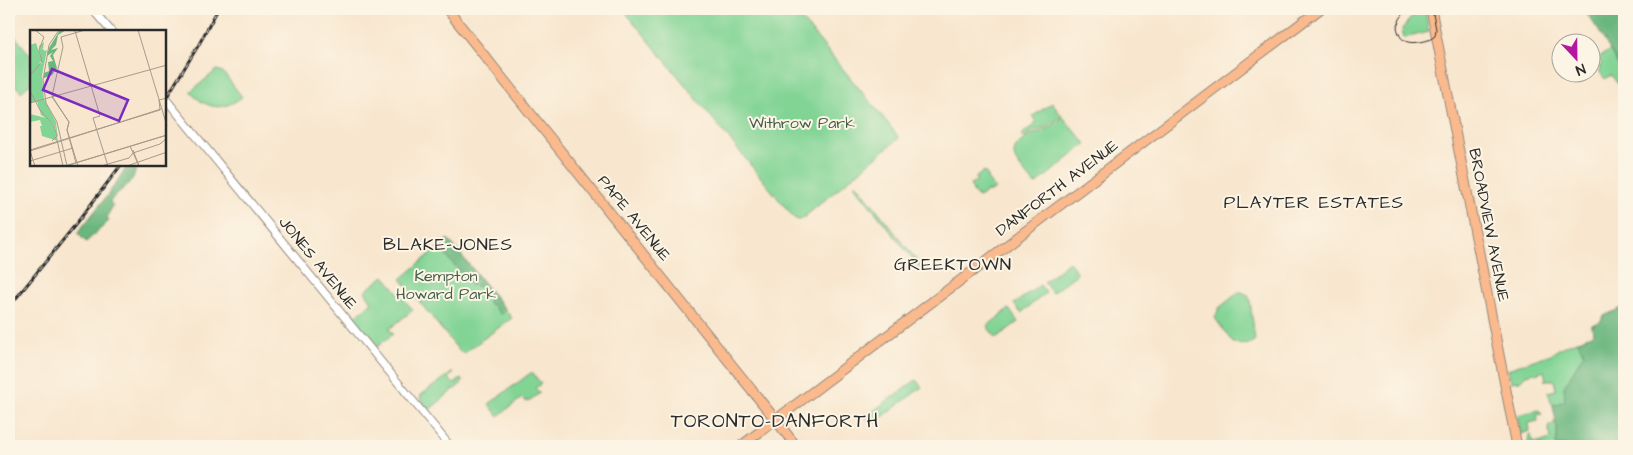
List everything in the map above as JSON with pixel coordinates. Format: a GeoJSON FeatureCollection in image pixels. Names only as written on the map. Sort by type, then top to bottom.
{"type":"FeatureCollection","features":[{"type":"Feature","properties":{"kind":"main road","name":"PAPE AVENUE"},"geometry":{"type":"LineString","coordinates":[[447,9],[796,446]]}},
{"type":"Feature","properties":{"kind":"main road","name":"DANFORTH AVENUE"},"geometry":{"type":"LineString","coordinates":[[741,446],[1320,9]]}},
{"type":"Feature","properties":{"kind":"main road","name":"BROADVIEW AVENUE"},"geometry":{"type":"LineString","coordinates":[[1431,9],[1517,446]]}},
{"type":"Feature","properties":{"kind":"street"},"geometry":{"type":"LineString","coordinates":[[92,9],[110,30]]}},
{"type":"Feature","properties":{"kind":"street","name":"JONES AVENUE"},"geometry":{"type":"LineString","coordinates":[[166,99],[450,446]]}},
{"type":"Feature","properties":{"kind":"green space","name":"Withrow Park"},"geometry":{"type":"Polygon","coordinates":[[[623,9],[793,9],[899,138],[802,219],[798,220],[794,218],[623,9]]]}},
{"type":"Feature","properties":{"kind":"green space"},"geometry":{"type":"Polygon","coordinates":[[[1418,9],[1425,9],[1429,32],[1404,38],[1402,29],[1418,9]]]}},
{"type":"Feature","properties":{"kind":"green space"},"geometry":{"type":"Polygon","coordinates":[[[1621,9],[1624,14],[1624,75],[1600,32],[1585,11],[1621,9]]]}},
{"type":"Feature","properties":{"kind":"green space"},"geometry":{"type":"Polygon","coordinates":[[[14,35],[30,55],[30,84],[21,92],[9,78],[9,37],[14,35]]]}},
{"type":"Feature","properties":{"kind":"green space"},"geometry":{"type":"Polygon","coordinates":[[[1610,50],[1624,75],[1624,92],[1611,75],[1605,79],[1600,72],[1600,65],[1602,64],[1600,57],[1610,50]]]}},
{"type":"Feature","properties":{"kind":"green space"},"geometry":{"type":"Polygon","coordinates":[[[217,70],[223,72],[242,97],[228,105],[215,106],[202,102],[190,92],[217,70]]]}},
{"type":"Feature","properties":{"kind":"green space"},"geometry":{"type":"Polygon","coordinates":[[[1052,103],[1062,116],[1048,126],[1034,131],[1023,138],[1021,135],[1036,123],[1033,116],[1052,103]]]}},
{"type":"Feature","properties":{"kind":"green space"},"geometry":{"type":"Polygon","coordinates":[[[1063,117],[1086,144],[1035,185],[1015,159],[1016,147],[1026,138],[1050,127],[1063,117]]]}},
{"type":"Feature","properties":{"kind":"green space"},"geometry":{"type":"Polygon","coordinates":[[[127,166],[136,166],[130,182],[110,202],[113,206],[107,216],[109,221],[86,242],[78,234],[79,231],[107,196],[127,166]]]}},
{"type":"Feature","properties":{"kind":"green space"},"geometry":{"type":"Polygon","coordinates":[[[984,171],[988,176],[987,179],[995,189],[991,192],[987,191],[979,197],[973,193],[970,185],[984,171]]]}},
{"type":"Feature","properties":{"kind":"green space"},"geometry":{"type":"Polygon","coordinates":[[[856,183],[922,267],[920,268],[856,188],[854,185],[856,183]]]}},
{"type":"Feature","properties":{"kind":"green space","name":"Kempton Howard Park"},"geometry":{"type":"Polygon","coordinates":[[[448,239],[512,318],[464,353],[460,352],[401,279],[448,239]]]}},
{"type":"Feature","properties":{"kind":"green space"},"geometry":{"type":"Polygon","coordinates":[[[448,239],[479,277],[473,281],[472,286],[439,247],[448,239]]]}},
{"type":"Feature","properties":{"kind":"green space"},"geometry":{"type":"Polygon","coordinates":[[[1069,262],[1078,273],[1052,293],[1044,282],[1069,262]]]}},
{"type":"Feature","properties":{"kind":"green space"},"geometry":{"type":"Polygon","coordinates":[[[384,276],[413,310],[389,329],[393,334],[377,347],[353,318],[372,302],[365,291],[384,276]]]}},
{"type":"Feature","properties":{"kind":"green space"},"geometry":{"type":"Polygon","coordinates":[[[480,279],[506,310],[501,315],[493,305],[488,303],[488,298],[484,292],[478,286],[476,287],[476,283],[480,279]]]}},
{"type":"Feature","properties":{"kind":"green space"},"geometry":{"type":"Polygon","coordinates":[[[1040,285],[1046,293],[1021,313],[1014,304],[1040,285]]]}},
{"type":"Feature","properties":{"kind":"green space"},"geometry":{"type":"Polygon","coordinates":[[[1239,292],[1248,295],[1250,300],[1255,340],[1247,344],[1233,343],[1215,318],[1219,308],[1239,292]]]}},
{"type":"Feature","properties":{"kind":"green space"},"geometry":{"type":"Polygon","coordinates":[[[1624,307],[1624,446],[1557,446],[1556,443],[1555,446],[1524,446],[1528,442],[1529,435],[1531,435],[1533,443],[1539,442],[1540,445],[1541,442],[1550,439],[1548,426],[1555,424],[1553,422],[1556,421],[1553,405],[1555,404],[1552,404],[1548,392],[1556,390],[1554,380],[1546,380],[1544,371],[1527,374],[1520,381],[1511,382],[1508,369],[1551,354],[1562,347],[1593,334],[1592,325],[1600,322],[1604,316],[1624,307]]]}},
{"type":"Feature","properties":{"kind":"green space"},"geometry":{"type":"Polygon","coordinates":[[[1624,307],[1624,446],[1555,446],[1557,431],[1553,405],[1564,401],[1564,387],[1584,353],[1578,341],[1593,334],[1592,325],[1600,322],[1604,316],[1624,307]]]}},
{"type":"Feature","properties":{"kind":"green space"},"geometry":{"type":"Polygon","coordinates":[[[1009,309],[1018,322],[996,338],[987,326],[1009,309]]]}},
{"type":"Feature","properties":{"kind":"green space"},"geometry":{"type":"Polygon","coordinates":[[[453,372],[448,378],[454,384],[461,379],[463,382],[454,390],[451,388],[452,391],[429,410],[420,399],[421,395],[453,372]]]}},
{"type":"Feature","properties":{"kind":"green space"},"geometry":{"type":"Polygon","coordinates":[[[532,372],[541,384],[535,388],[540,393],[527,402],[522,398],[498,416],[489,404],[532,372]]]}},
{"type":"Feature","properties":{"kind":"green space"},"geometry":{"type":"Polygon","coordinates":[[[916,380],[922,387],[872,425],[866,416],[916,380]]]}},
{"type":"Feature","properties":{"kind":"green space"},"geometry":{"type":"Polygon","coordinates":[[[1539,410],[1542,414],[1537,415],[1538,421],[1529,423],[1530,431],[1521,434],[1517,415],[1539,410]]]}},
{"type":"Feature","properties":{"kind":"tram line"},"geometry":{"type":"LineString","coordinates":[[1407,9],[1397,27],[1404,41],[1415,43],[1435,36],[1436,29],[1432,9]]}},
{"type":"Feature","properties":{"kind":"railway"},"geometry":{"type":"LineString","coordinates":[[166,98],[218,9]]}},
{"type":"Feature","properties":{"kind":"railway"},"geometry":{"type":"LineString","coordinates":[[9,307],[120,166]]}},
{"type":"Feature","properties":{"kind":"district","name":"PLAYTER ESTATES"},"geometry":{"type":"Point","coordinates":[1314,202]}},
{"type":"Feature","properties":{"kind":"district","name":"BLAKE-JONES"},"geometry":{"type":"Point","coordinates":[448,244]}},
{"type":"Feature","properties":{"kind":"district","name":"GREEKTOWN"},"geometry":{"type":"Point","coordinates":[953,264]}},
{"type":"Feature","properties":{"kind":"district","name":"TORONTO–DANFORTH"},"geometry":{"type":"Point","coordinates":[775,421]}}]}
